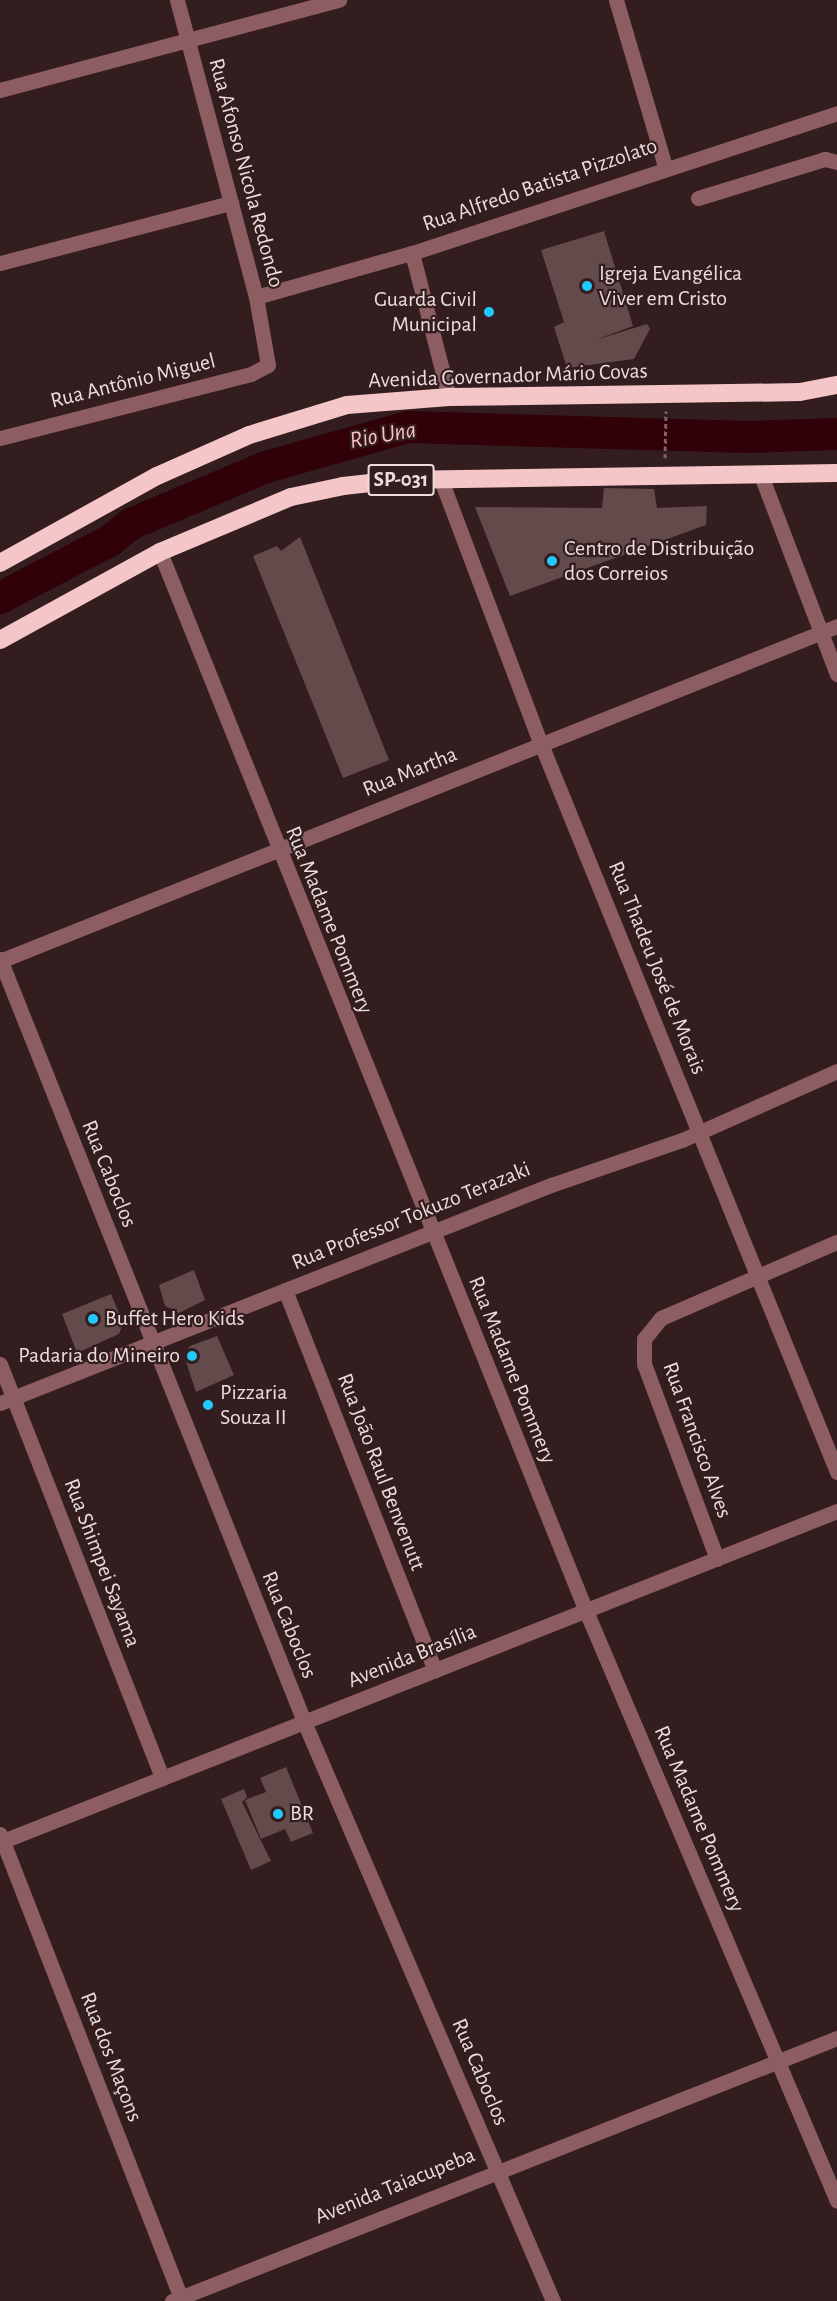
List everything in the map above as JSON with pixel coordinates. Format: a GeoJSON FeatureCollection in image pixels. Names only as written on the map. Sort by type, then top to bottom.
{"type":"FeatureCollection","features":[{"type":"Feature","properties":{"kind":"highway","name":"Avenida Governador Mário Covas"},"geometry":{"type":"LineString","coordinates":[[0,563],[157,476],[258,431],[347,405],[449,397],[788,393],[837,385]]}},
{"type":"Feature","properties":{"kind":"highway","name":"SP-031"},"geometry":{"type":"LineString","coordinates":[[0,640],[160,552],[291,497],[343,486],[441,480],[762,478],[837,473]]}},
{"type":"Feature","properties":{"kind":"street","name":"Rua Afonso Nicola Redondo"},"geometry":{"type":"LineString","coordinates":[[177,0],[270,358]]}},
{"type":"Feature","properties":{"kind":"street"},"geometry":{"type":"LineString","coordinates":[[0,90],[339,0]]}},
{"type":"Feature","properties":{"kind":"street"},"geometry":{"type":"LineString","coordinates":[[616,0],[665,166]]}},
{"type":"Feature","properties":{"kind":"street","name":"Rua Alfredo Batista Pizzolato"},"geometry":{"type":"LineString","coordinates":[[256,297],[412,253],[665,166],[837,112]]}},
{"type":"Feature","properties":{"kind":"street"},"geometry":{"type":"LineString","coordinates":[[698,198],[825,159],[837,162]]}},
{"type":"Feature","properties":{"kind":"street"},"geometry":{"type":"LineString","coordinates":[[0,263],[231,203]]}},
{"type":"Feature","properties":{"kind":"street"},"geometry":{"type":"LineString","coordinates":[[412,253],[449,397]]}},
{"type":"Feature","properties":{"kind":"street","name":"Rua Antônio Miguel"},"geometry":{"type":"LineString","coordinates":[[0,438],[251,374],[268,365],[270,358]]}},
{"type":"Feature","properties":{"kind":"street"},"geometry":{"type":"LineString","coordinates":[[762,478],[837,674]]}},
{"type":"Feature","properties":{"kind":"street","name":"Rua Thadeu José de Morais"},"geometry":{"type":"LineString","coordinates":[[441,480],[541,744],[837,1472]]}},
{"type":"Feature","properties":{"kind":"street","name":"Rua Madame Pommery"},"geometry":{"type":"LineString","coordinates":[[160,552],[275,849],[586,1611],[779,2060],[837,2201]]}},
{"type":"Feature","properties":{"kind":"street","name":"Rua Martha"},"geometry":{"type":"LineString","coordinates":[[0,960],[837,626]]}},
{"type":"Feature","properties":{"kind":"street","name":"Rua Caboclos"},"geometry":{"type":"LineString","coordinates":[[0,960],[304,1724],[498,2169],[553,2301]]}},
{"type":"Feature","properties":{"kind":"street","name":"Rua Professor Tokuzo Terazaki"},"geometry":{"type":"LineString","coordinates":[[7,1400],[432,1232],[700,1132],[837,1071]]}},
{"type":"Feature","properties":{"kind":"street","name":"Rua Francisco Alves"},"geometry":{"type":"LineString","coordinates":[[717,1559],[644,1364],[643,1345],[650,1328],[661,1318],[837,1242]]}},
{"type":"Feature","properties":{"kind":"street","name":"Rua João Raul Benvenutt"},"geometry":{"type":"LineString","coordinates":[[285,1290],[435,1671]]}},
{"type":"Feature","properties":{"kind":"street","name":"Rua Shimpei Sayama"},"geometry":{"type":"LineString","coordinates":[[0,1364],[7,1400],[162,1778]]}},
{"type":"Feature","properties":{"kind":"street","name":"Avenida Brasília"},"geometry":{"type":"LineString","coordinates":[[1,1837],[304,1724],[837,1511]]}},
{"type":"Feature","properties":{"kind":"street","name":"Rua dos Maçons"},"geometry":{"type":"LineString","coordinates":[[1,1837],[176,2299]]}},
{"type":"Feature","properties":{"kind":"street","name":"Avenida Taiacupeba"},"geometry":{"type":"LineString","coordinates":[[176,2299],[498,2169],[837,2037]]}},
{"type":"Feature","properties":{"kind":"path"},"geometry":{"type":"LineString","coordinates":[[665,447],[666,410]]}},
{"type":"Feature","properties":{"kind":"building","name":"Igreja Evangélica Viver em Cristo"},"geometry":{"type":"Polygon","coordinates":[[[604,231],[633,326],[595,340],[647,324],[650,329],[634,359],[567,368],[554,327],[564,322],[541,250],[604,231]]]}},
{"type":"Feature","properties":{"kind":"building","name":"Centro de Distribuição dos Correios"},"geometry":{"type":"Polygon","coordinates":[[[604,488],[654,489],[657,508],[707,506],[706,525],[510,596],[475,507],[602,508],[604,488]]]}},
{"type":"Feature","properties":{"kind":"building"},"geometry":{"type":"Polygon","coordinates":[[[300,537],[389,760],[343,778],[253,556],[277,546],[281,551],[300,537]]]}},
{"type":"Feature","properties":{"kind":"building"},"geometry":{"type":"Polygon","coordinates":[[[194,1270],[205,1300],[179,1313],[165,1306],[159,1285],[194,1270]]]}},
{"type":"Feature","properties":{"kind":"building","name":"Buffet Hero Kids"},"geometry":{"type":"Polygon","coordinates":[[[111,1294],[123,1323],[119,1334],[77,1353],[62,1314],[111,1294]]]}},
{"type":"Feature","properties":{"kind":"building"},"geometry":{"type":"Polygon","coordinates":[[[217,1336],[234,1375],[196,1392],[184,1356],[190,1346],[217,1336]]]}},
{"type":"Feature","properties":{"kind":"building","name":"BR"},"geometry":{"type":"Polygon","coordinates":[[[286,1767],[313,1833],[291,1842],[285,1829],[261,1839],[245,1800],[266,1792],[260,1778],[286,1767]]]}},
{"type":"Feature","properties":{"kind":"building"},"geometry":{"type":"Polygon","coordinates":[[[244,1789],[247,1797],[242,1802],[271,1861],[251,1870],[221,1799],[244,1789]]]}},
{"type":"Feature","properties":{"kind":"waterway","name":"Rio Una"},"geometry":{"type":"LineString","coordinates":[[0,598],[111,540],[131,524],[266,467],[408,427],[747,437],[837,434]]}},
{"type":"Feature","properties":{"kind":"place","name":"Igreja Evangélica Viver em Cristo"},"geometry":{"type":"Point","coordinates":[587,286]}},
{"type":"Feature","properties":{"kind":"place","name":"Guarda Civil Municipal"},"geometry":{"type":"Point","coordinates":[489,312]}},
{"type":"Feature","properties":{"kind":"place","name":"Centro de Distribuição dos Correios"},"geometry":{"type":"Point","coordinates":[552,561]}},
{"type":"Feature","properties":{"kind":"place","name":"Buffet Hero Kids"},"geometry":{"type":"Point","coordinates":[93,1319]}},
{"type":"Feature","properties":{"kind":"place","name":"Padaria do Mineiro"},"geometry":{"type":"Point","coordinates":[192,1356]}},
{"type":"Feature","properties":{"kind":"place","name":"Pizzaria Souza II"},"geometry":{"type":"Point","coordinates":[208,1405]}},
{"type":"Feature","properties":{"kind":"place","name":"BR"},"geometry":{"type":"Point","coordinates":[278,1814]}}]}
